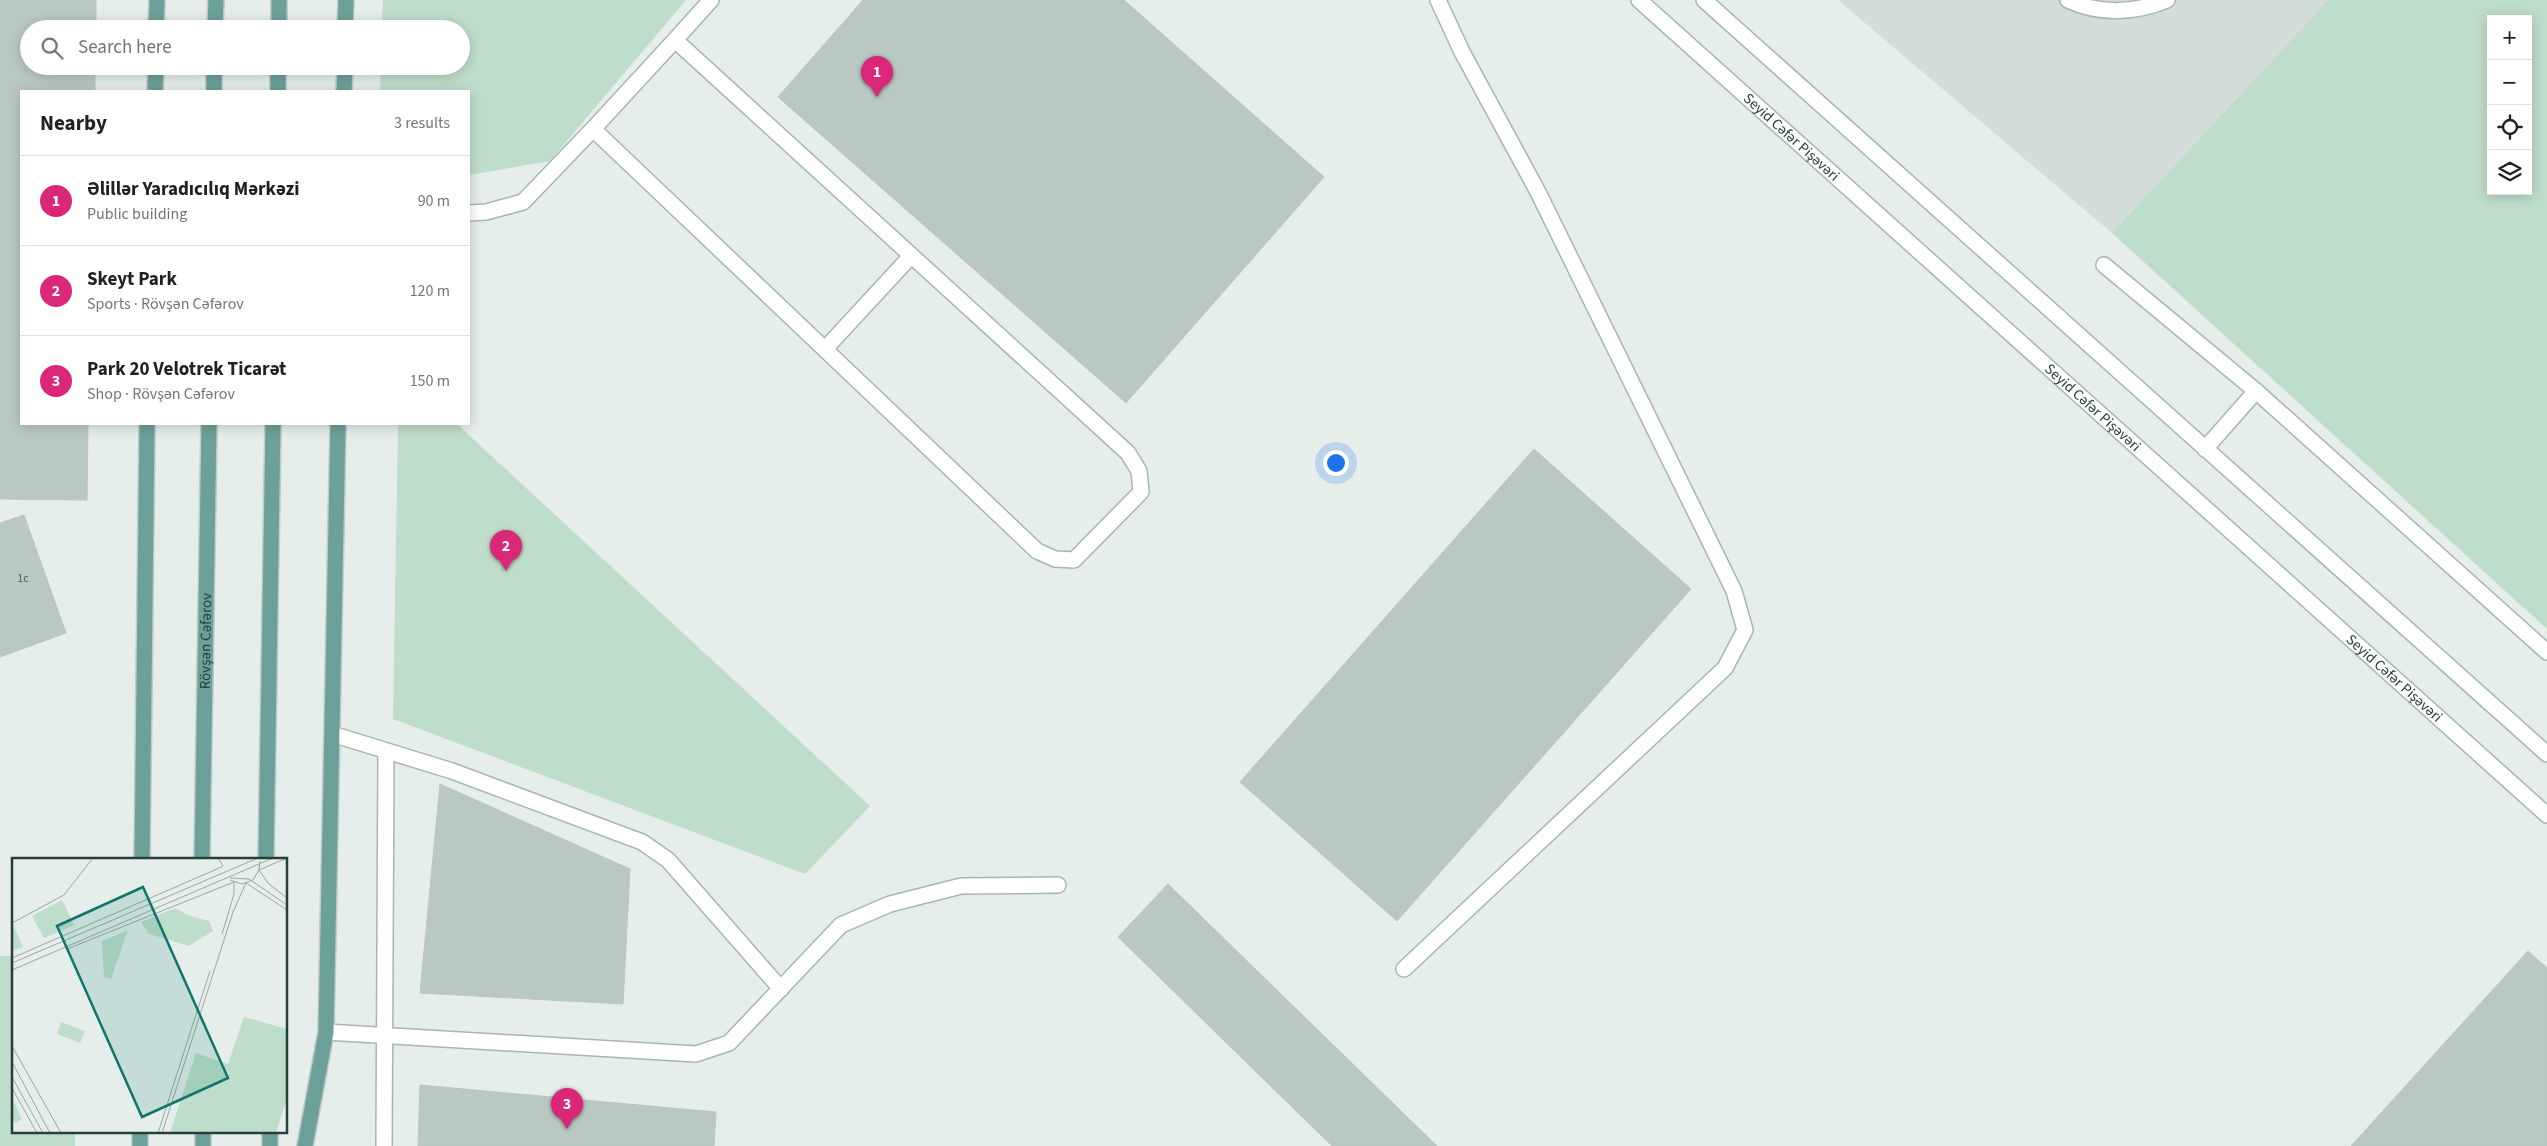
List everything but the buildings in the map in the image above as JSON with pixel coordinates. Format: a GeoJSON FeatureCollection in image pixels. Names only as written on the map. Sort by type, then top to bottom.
{"type":"FeatureCollection","features":[{"type":"Feature","properties":{"kind":"main road"},"geometry":{"type":"LineString","coordinates":[[156,20],[157,0]]}},
{"type":"Feature","properties":{"kind":"main road"},"geometry":{"type":"LineString","coordinates":[[215,20],[216,0]]}},
{"type":"Feature","properties":{"kind":"main road"},"geometry":{"type":"LineString","coordinates":[[279,0],[279,20]]}},
{"type":"Feature","properties":{"kind":"main road"},"geometry":{"type":"LineString","coordinates":[[345,20],[346,0]]}},
{"type":"Feature","properties":{"kind":"main road"},"geometry":{"type":"LineString","coordinates":[[155,90],[156,75]]}},
{"type":"Feature","properties":{"kind":"main road"},"geometry":{"type":"LineString","coordinates":[[214,75],[214,90]]}},
{"type":"Feature","properties":{"kind":"main road"},"geometry":{"type":"LineString","coordinates":[[278,75],[278,90]]}},
{"type":"Feature","properties":{"kind":"main road"},"geometry":{"type":"LineString","coordinates":[[344,90],[345,75]]}},
{"type":"Feature","properties":{"kind":"main road"},"geometry":{"type":"LineString","coordinates":[[142,858],[147,425]]}},
{"type":"Feature","properties":{"kind":"main road","name":"Rövşən Cəfərov"},"geometry":{"type":"LineString","coordinates":[[202,858],[209,425]]}},
{"type":"Feature","properties":{"kind":"main road"},"geometry":{"type":"LineString","coordinates":[[266,858],[273,425]]}},
{"type":"Feature","properties":{"kind":"main road"},"geometry":{"type":"LineString","coordinates":[[304,1146],[326,1032],[338,425]]}},
{"type":"Feature","properties":{"kind":"street"},"geometry":{"type":"LineString","coordinates":[[470,213],[486,212],[522,202],[593,130],[712,0]]}},
{"type":"Feature","properties":{"kind":"street"},"geometry":{"type":"LineString","coordinates":[[1404,969],[1725,668],[1745,630],[1729,582],[1538,192],[1462,52],[1438,0]]}},
{"type":"Feature","properties":{"kind":"street","name":"Seyid Cəfər Pişəvəri"},"geometry":{"type":"LineString","coordinates":[[1639,0],[2547,815]]}},
{"type":"Feature","properties":{"kind":"street"},"geometry":{"type":"LineString","coordinates":[[1704,0],[2547,754]]}},
{"type":"Feature","properties":{"kind":"street"},"geometry":{"type":"LineString","coordinates":[[2068,0],[2080,5],[2108,11],[2138,9],[2166,0]]}},
{"type":"Feature","properties":{"kind":"street"},"geometry":{"type":"LineString","coordinates":[[593,130],[1037,551],[1055,559],[1074,560],[1141,492],[1139,471],[1128,453],[675,40]]}},
{"type":"Feature","properties":{"kind":"street"},"geometry":{"type":"LineString","coordinates":[[825,349],[911,256]]}},
{"type":"Feature","properties":{"kind":"street"},"geometry":{"type":"LineString","coordinates":[[2104,264],[2256,391],[2547,652]]}},
{"type":"Feature","properties":{"kind":"street"},"geometry":{"type":"LineString","coordinates":[[2205,448],[2256,391]]}},
{"type":"Feature","properties":{"kind":"street"},"geometry":{"type":"LineString","coordinates":[[332,734],[452,771],[642,842],[668,860],[781,988]]}},
{"type":"Feature","properties":{"kind":"street"},"geometry":{"type":"LineString","coordinates":[[384,1146],[386,751]]}},
{"type":"Feature","properties":{"kind":"street"},"geometry":{"type":"LineString","coordinates":[[326,1032],[696,1054],[729,1043],[841,926],[890,904],[961,886],[1058,885]]}},
{"type":"Feature","properties":{"kind":"shaded area"},"geometry":{"type":"Polygon","coordinates":[[[1838,0],[2328,0],[2112,233],[1838,0]]]}},
{"type":"Feature","properties":{"kind":"green space"},"geometry":{"type":"Polygon","coordinates":[[[383,0],[686,0],[550,161],[470,175],[470,90],[380,90],[381,75],[470,75],[470,20],[382,20],[383,0]]]}},
{"type":"Feature","properties":{"kind":"green space"},"geometry":{"type":"Polygon","coordinates":[[[2328,0],[2547,0],[2547,629],[2112,233],[2328,0]]]}},
{"type":"Feature","properties":{"kind":"green space"},"geometry":{"type":"Polygon","coordinates":[[[398,425],[458,425],[870,806],[805,874],[393,719],[398,425]]]}},
{"type":"Feature","properties":{"kind":"green space"},"geometry":{"type":"Polygon","coordinates":[[[0,956],[12,956],[12,1134],[75,1134],[75,1146],[0,1146],[0,956]]]}},
{"type":"Feature","properties":{"kind":"place","name":"Əlillər Yaradıcılıq Mərkəzi"},"geometry":{"type":"Point","coordinates":[877,97]}},
{"type":"Feature","properties":{"kind":"place","name":"Skeyt Park"},"geometry":{"type":"Point","coordinates":[506,571]}},
{"type":"Feature","properties":{"kind":"place","name":"Park 20 Velotrek Ticarət"},"geometry":{"type":"Point","coordinates":[567,1129]}}]}
